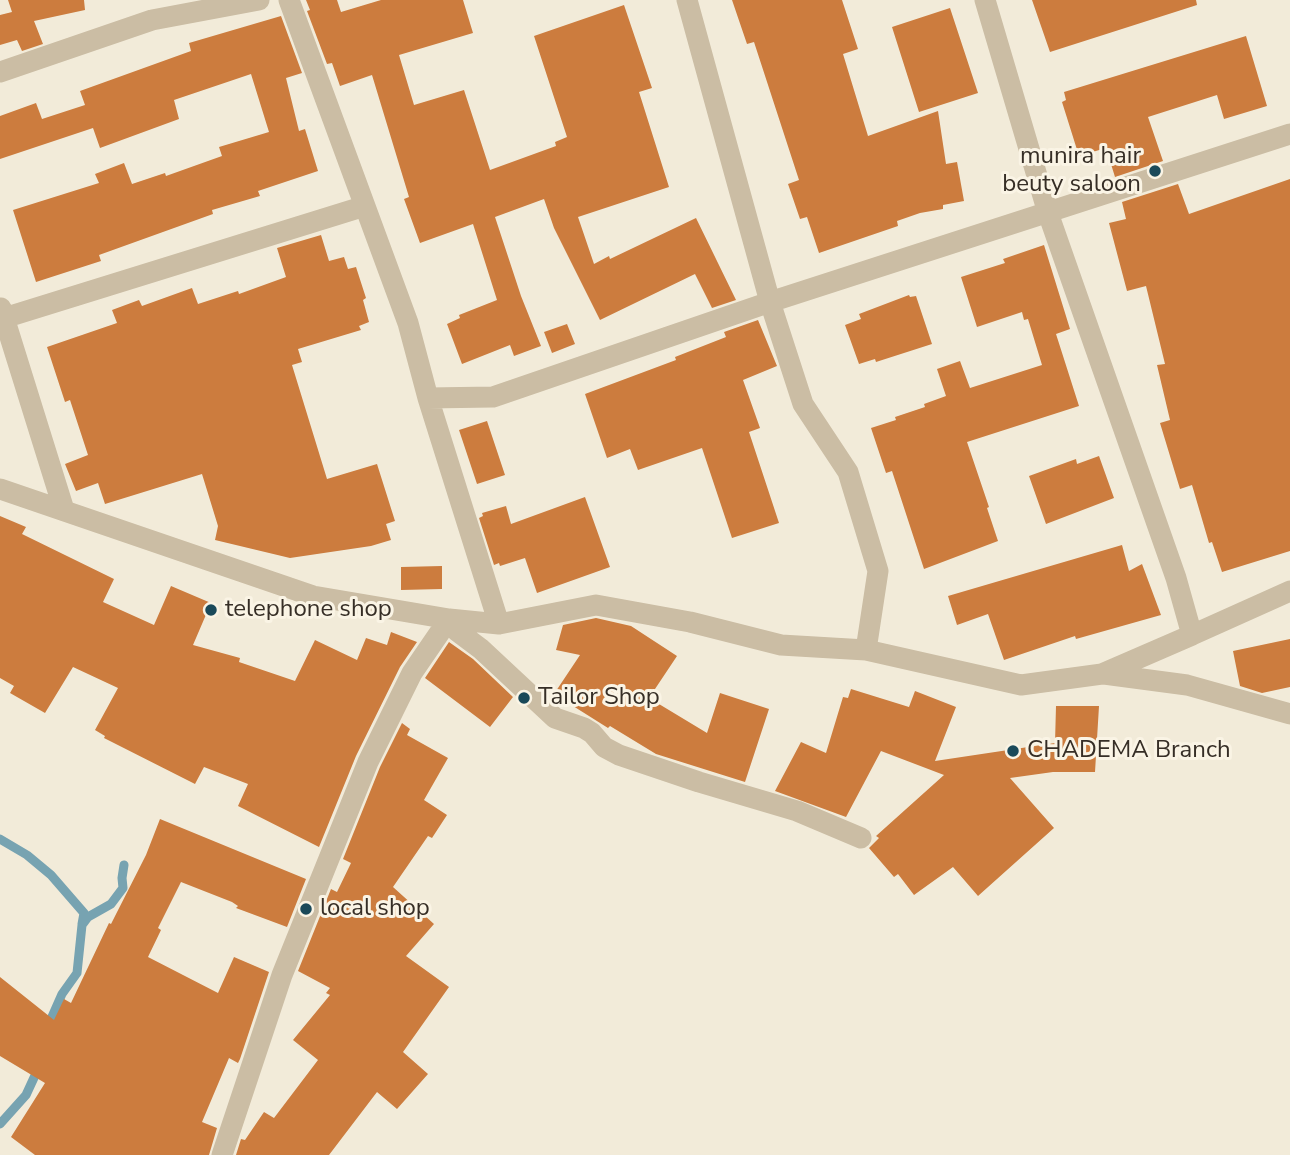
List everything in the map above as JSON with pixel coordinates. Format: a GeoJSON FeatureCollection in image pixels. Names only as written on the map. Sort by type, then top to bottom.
{"type":"FeatureCollection","features":[{"type":"Feature","properties":{"kind":"street"},"geometry":{"type":"LineString","coordinates":[[0,72],[149,10],[259,0]]}},
{"type":"Feature","properties":{"kind":"street"},"geometry":{"type":"LineString","coordinates":[[289,0],[408,323],[428,398],[499,624]]}},
{"type":"Feature","properties":{"kind":"street"},"geometry":{"type":"LineString","coordinates":[[687,0],[770,302],[803,404],[848,472],[878,571],[866,650]]}},
{"type":"Feature","properties":{"kind":"street"},"geometry":{"type":"LineString","coordinates":[[985,0],[1048,213],[1176,578],[1192,635]]}},
{"type":"Feature","properties":{"kind":"street"},"geometry":{"type":"LineString","coordinates":[[428,398],[493,397],[770,302],[1290,134]]}},
{"type":"Feature","properties":{"kind":"street"},"geometry":{"type":"LineString","coordinates":[[64,510],[2,312],[365,206]]}},
{"type":"Feature","properties":{"kind":"street"},"geometry":{"type":"LineString","coordinates":[[0,489],[313,596],[449,619],[499,624],[596,605],[690,622],[781,645],[866,650],[1021,685],[1102,674],[1187,685],[1290,714]]}},
{"type":"Feature","properties":{"kind":"street"},"geometry":{"type":"LineString","coordinates":[[1102,674],[1290,591]]}},
{"type":"Feature","properties":{"kind":"street"},"geometry":{"type":"LineString","coordinates":[[449,619],[457,631],[481,649],[555,718],[584,728],[604,747],[619,755],[797,811],[861,838]]}},
{"type":"Feature","properties":{"kind":"street"},"geometry":{"type":"LineString","coordinates":[[222,1155],[282,975],[368,762],[412,673],[449,619]]}},
{"type":"Feature","properties":{"kind":"building"},"geometry":{"type":"Polygon","coordinates":[[[8,0],[84,0],[85,10],[34,21],[43,44],[22,51],[17,40],[0,45],[0,15],[12,12],[8,0]]]}},
{"type":"Feature","properties":{"kind":"building"},"geometry":{"type":"Polygon","coordinates":[[[306,0],[337,0],[341,12],[381,0],[463,0],[473,33],[399,55],[414,105],[464,90],[490,170],[556,146],[555,142],[567,137],[534,36],[624,5],[652,88],[639,92],[669,187],[578,217],[594,264],[696,218],[736,300],[712,308],[695,274],[600,320],[554,228],[544,199],[495,217],[541,346],[514,356],[510,345],[462,364],[447,324],[460,318],[459,315],[497,300],[473,224],[420,243],[404,199],[409,197],[372,75],[340,86],[332,63],[327,64],[307,11],[310,10],[306,0]]]}},
{"type":"Feature","properties":{"kind":"building"},"geometry":{"type":"Polygon","coordinates":[[[732,0],[842,0],[858,49],[843,54],[868,136],[938,111],[946,164],[957,162],[964,201],[943,205],[943,209],[897,221],[898,226],[819,253],[807,217],[800,219],[788,184],[799,180],[754,42],[747,44],[732,0]]]}},
{"type":"Feature","properties":{"kind":"building"},"geometry":{"type":"Polygon","coordinates":[[[1032,0],[1196,0],[1197,5],[1050,52],[1032,0]]]}},
{"type":"Feature","properties":{"kind":"building"},"geometry":{"type":"Polygon","coordinates":[[[950,8],[978,93],[919,112],[892,27],[950,8]]]}},
{"type":"Feature","properties":{"kind":"building"},"geometry":{"type":"Polygon","coordinates":[[[281,16],[302,73],[286,78],[299,131],[305,129],[318,171],[258,191],[260,196],[212,210],[213,214],[99,255],[101,261],[36,282],[13,210],[99,183],[95,174],[124,163],[132,184],[165,173],[166,176],[222,156],[219,147],[269,132],[251,74],[174,100],[179,119],[100,148],[93,128],[0,159],[0,116],[36,103],[42,119],[85,105],[80,91],[191,51],[189,43],[281,16]]]}},
{"type":"Feature","properties":{"kind":"building"},"geometry":{"type":"Polygon","coordinates":[[[1246,36],[1267,106],[1224,119],[1217,95],[1148,117],[1163,161],[1115,177],[1106,148],[1079,156],[1062,102],[1066,100],[1064,92],[1246,36]]]}},
{"type":"Feature","properties":{"kind":"building"},"geometry":{"type":"Polygon","coordinates":[[[1290,179],[1290,551],[1222,572],[1212,542],[1209,543],[1192,485],[1180,489],[1160,423],[1170,420],[1157,365],[1165,364],[1146,286],[1127,291],[1109,223],[1126,219],[1122,202],[1178,184],[1189,214],[1290,179]]]}},
{"type":"Feature","properties":{"kind":"building"},"geometry":{"type":"Polygon","coordinates":[[[321,235],[329,261],[344,257],[348,269],[356,267],[366,298],[363,300],[369,322],[359,326],[361,330],[298,349],[302,362],[292,365],[327,479],[377,464],[395,521],[386,524],[391,540],[371,546],[290,558],[215,540],[218,526],[202,474],[105,504],[98,483],[76,491],[65,464],[88,455],[70,400],[65,402],[47,347],[117,323],[112,310],[139,300],[142,306],[192,288],[198,304],[238,291],[239,294],[286,277],[277,248],[321,235]]]}},
{"type":"Feature","properties":{"kind":"building"},"geometry":{"type":"Polygon","coordinates":[[[1044,245],[1070,329],[1056,334],[1079,406],[967,442],[998,541],[924,569],[892,471],[886,473],[871,428],[896,420],[895,417],[925,407],[924,404],[946,396],[937,369],[960,361],[970,388],[1042,365],[1028,319],[1024,320],[1022,312],[977,327],[961,277],[1005,263],[1003,259],[1044,245]]]}},
{"type":"Feature","properties":{"kind":"building"},"geometry":{"type":"Polygon","coordinates":[[[909,295],[916,296],[932,344],[876,362],[875,359],[859,364],[845,325],[861,319],[859,314],[909,295]]]}},
{"type":"Feature","properties":{"kind":"building"},"geometry":{"type":"Polygon","coordinates":[[[758,320],[777,366],[743,380],[760,428],[749,432],[779,523],[732,538],[702,448],[638,470],[630,449],[607,458],[585,394],[676,360],[675,357],[726,337],[724,332],[758,320]]]}},
{"type":"Feature","properties":{"kind":"building"},"geometry":{"type":"Polygon","coordinates":[[[567,324],[575,344],[552,353],[544,332],[567,324]]]}},
{"type":"Feature","properties":{"kind":"building"},"geometry":{"type":"Polygon","coordinates":[[[487,421],[505,475],[477,484],[459,430],[487,421]]]}},
{"type":"Feature","properties":{"kind":"building"},"geometry":{"type":"Polygon","coordinates":[[[1099,456],[1114,498],[1046,524],[1029,476],[1076,459],[1077,464],[1099,456]]]}},
{"type":"Feature","properties":{"kind":"building"},"geometry":{"type":"Polygon","coordinates":[[[585,497],[610,567],[537,593],[525,558],[500,566],[499,563],[494,565],[479,518],[483,516],[482,513],[506,506],[511,524],[585,497]]]}},
{"type":"Feature","properties":{"kind":"building"},"geometry":{"type":"Polygon","coordinates":[[[0,516],[26,527],[22,534],[114,579],[103,602],[154,625],[171,586],[211,603],[193,645],[240,658],[239,662],[295,681],[315,640],[357,660],[366,638],[387,645],[391,632],[417,642],[400,667],[356,756],[319,847],[238,806],[248,784],[204,767],[195,784],[104,738],[105,736],[95,730],[118,688],[73,667],[45,713],[10,693],[14,686],[0,678],[0,516]]]}},
{"type":"Feature","properties":{"kind":"building"},"geometry":{"type":"Polygon","coordinates":[[[1122,545],[1129,571],[1142,564],[1161,615],[1076,639],[1075,636],[1004,660],[988,614],[957,625],[948,596],[1122,545]]]}},
{"type":"Feature","properties":{"kind":"building"},"geometry":{"type":"Polygon","coordinates":[[[442,566],[442,589],[401,590],[401,567],[442,566]]]}},
{"type":"Feature","properties":{"kind":"building"},"geometry":{"type":"Polygon","coordinates":[[[596,618],[631,626],[677,656],[649,698],[707,733],[720,693],[769,709],[745,782],[656,754],[554,694],[580,655],[556,650],[563,625],[596,618]]]}},
{"type":"Feature","properties":{"kind":"building"},"geometry":{"type":"Polygon","coordinates":[[[1290,639],[1290,687],[1262,693],[1240,686],[1233,651],[1290,639]]]}},
{"type":"Feature","properties":{"kind":"building"},"geometry":{"type":"Polygon","coordinates":[[[449,642],[473,659],[513,697],[490,727],[425,678],[449,642]]]}},
{"type":"Feature","properties":{"kind":"building"},"geometry":{"type":"Polygon","coordinates":[[[851,689],[909,707],[915,691],[956,707],[935,761],[1055,743],[1056,706],[1099,706],[1095,772],[1053,772],[1010,778],[1054,828],[978,896],[953,867],[914,895],[898,874],[894,877],[869,848],[879,838],[876,836],[944,775],[881,751],[846,817],[775,791],[801,742],[826,753],[843,697],[848,698],[851,689]]]}},
{"type":"Feature","properties":{"kind":"building"},"geometry":{"type":"Polygon","coordinates":[[[402,723],[410,729],[407,735],[448,758],[424,800],[447,815],[432,838],[428,836],[393,887],[434,924],[406,956],[449,987],[403,1052],[428,1074],[397,1109],[377,1092],[329,1155],[236,1155],[241,1139],[245,1140],[264,1112],[274,1118],[318,1060],[293,1040],[330,995],[326,993],[330,988],[298,971],[331,889],[337,892],[351,863],[343,859],[380,767],[402,723]]]}},
{"type":"Feature","properties":{"kind":"building"},"geometry":{"type":"Polygon","coordinates":[[[160,819],[306,879],[287,927],[236,908],[238,906],[232,902],[181,882],[158,928],[161,930],[148,957],[218,993],[234,957],[269,972],[240,1059],[238,1063],[229,1058],[202,1122],[217,1128],[209,1155],[35,1155],[11,1137],[45,1083],[0,1056],[0,977],[54,1020],[64,999],[71,1003],[109,923],[111,924],[146,855],[160,819]]]}},
{"type":"Feature","properties":{"kind":"waterway"},"geometry":{"type":"LineString","coordinates":[[0,839],[27,855],[51,875],[84,913],[82,924]]}},
{"type":"Feature","properties":{"kind":"waterway"},"geometry":{"type":"LineString","coordinates":[[47,1028],[62,994],[77,973],[82,925],[88,917],[111,904],[123,888],[124,865]]}},
{"type":"Feature","properties":{"kind":"waterway"},"geometry":{"type":"LineString","coordinates":[[0,1124],[26,1095],[38,1069]]}},
{"type":"Feature","properties":{"kind":"place","name":"munira hair beuty saloon"},"geometry":{"type":"Point","coordinates":[1155,171]}},
{"type":"Feature","properties":{"kind":"place","name":"telephone shop"},"geometry":{"type":"Point","coordinates":[211,610]}},
{"type":"Feature","properties":{"kind":"place","name":"Tailor Shop"},"geometry":{"type":"Point","coordinates":[524,698]}},
{"type":"Feature","properties":{"kind":"place","name":"CHADEMA Branch"},"geometry":{"type":"Point","coordinates":[1013,751]}},
{"type":"Feature","properties":{"kind":"place","name":"local shop"},"geometry":{"type":"Point","coordinates":[306,909]}}]}
